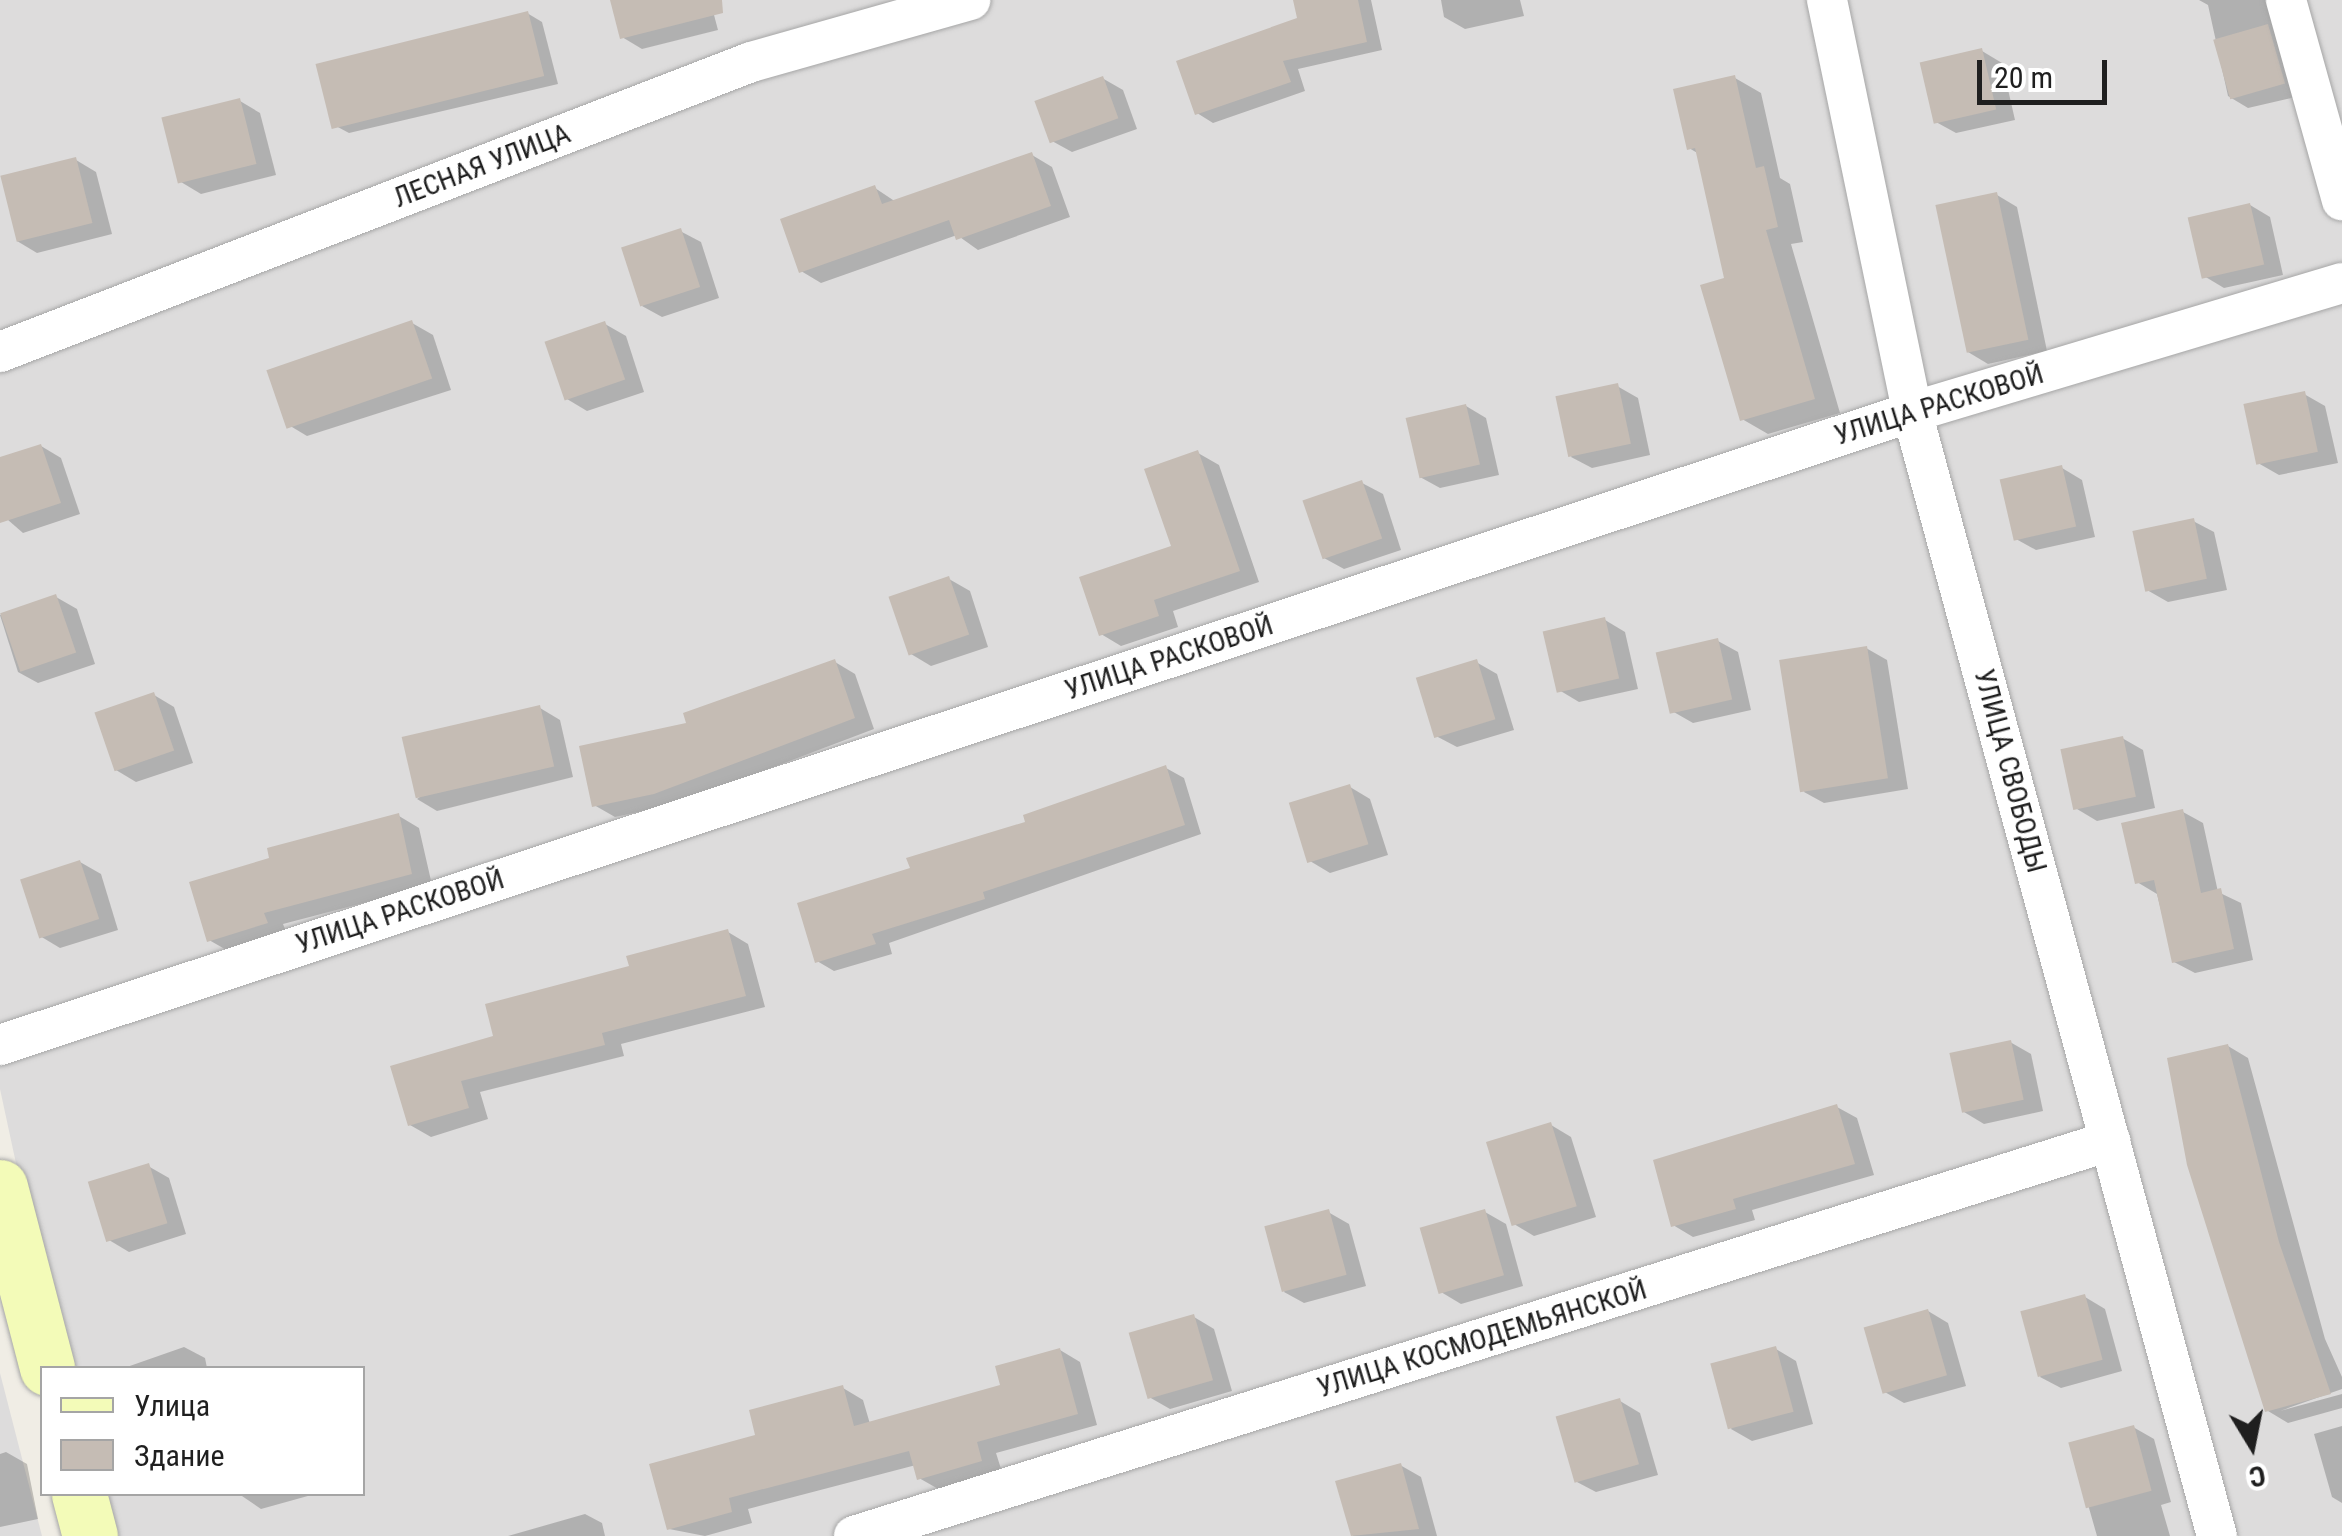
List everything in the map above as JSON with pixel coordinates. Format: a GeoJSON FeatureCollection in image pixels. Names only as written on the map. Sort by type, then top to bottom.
{"type":"FeatureCollection","features":[{"type":"Feature","properties":{"kind":"street","name":"ЛЕСНАЯ УЛИЦА"},"geometry":{"type":"LineString","coordinates":[[0,352],[752,62],[970,0]]}},
{"type":"Feature","properties":{"kind":"street","name":"УЛИЦА СВОБОДЫ"},"geometry":{"type":"LineString","coordinates":[[1826,0],[1912,412],[2217,1536]]}},
{"type":"Feature","properties":{"kind":"street"},"geometry":{"type":"LineString","coordinates":[[2286,0],[2342,200]]}},
{"type":"Feature","properties":{"kind":"street","name":"УЛИЦА РАСКОВОЙ"},"geometry":{"type":"LineString","coordinates":[[0,1044],[1912,412],[2342,283]]}},
{"type":"Feature","properties":{"kind":"street","name":"УЛИЦА КОСМОДЕМЬЯНСКОЙ"},"geometry":{"type":"LineString","coordinates":[[854,1536],[2110,1141]]}},
{"type":"Feature","properties":{"kind":"street"},"geometry":{"type":"LineString","coordinates":[[0,1186],[46,1366]]}},
{"type":"Feature","properties":{"kind":"street"},"geometry":{"type":"LineString","coordinates":[[80,1496],[90,1536]]}},
{"type":"Feature","properties":{"kind":"shaded area"},"geometry":{"type":"Polygon","coordinates":[[[0,0],[2342,0],[2342,1536],[95,1536],[86,1496],[365,1496],[365,1366],[60,1366],[0,1089],[0,0]]]}},
{"type":"Feature","properties":{"kind":"shaded area"},"geometry":{"type":"Polygon","coordinates":[[[0,1373],[42,1536],[0,1536],[0,1373]]]}},
{"type":"Feature","properties":{"kind":"building"},"geometry":{"type":"Polygon","coordinates":[[[610,0],[722,0],[723,13],[620,39],[610,0]]]}},
{"type":"Feature","properties":{"kind":"building"},"geometry":{"type":"Polygon","coordinates":[[[1293,0],[1358,0],[1367,42],[1283,61],[1291,82],[1195,115],[1176,61],[1297,18],[1293,0]]]}},
{"type":"Feature","properties":{"kind":"building"},"geometry":{"type":"Polygon","coordinates":[[[528,11],[544,76],[332,129],[316,64],[528,11]]]}},
{"type":"Feature","properties":{"kind":"building"},"geometry":{"type":"Polygon","coordinates":[[[2268,24],[2285,84],[2230,99],[2213,40],[2268,24]]]}},
{"type":"Feature","properties":{"kind":"building"},"geometry":{"type":"Polygon","coordinates":[[[1982,48],[1996,109],[1934,124],[1920,62],[1982,48]]]}},
{"type":"Feature","properties":{"kind":"building"},"geometry":{"type":"Polygon","coordinates":[[[1735,75],[1756,168],[1764,166],[1778,227],[1766,230],[1815,399],[1740,421],[1700,285],[1724,278],[1695,148],[1687,150],[1673,89],[1735,75]]]}},
{"type":"Feature","properties":{"kind":"building"},"geometry":{"type":"Polygon","coordinates":[[[1103,76],[1118,118],[1050,143],[1034,101],[1103,76]]]}},
{"type":"Feature","properties":{"kind":"building"},"geometry":{"type":"Polygon","coordinates":[[[240,98],[256,164],[178,184],[161,118],[240,98]]]}},
{"type":"Feature","properties":{"kind":"building"},"geometry":{"type":"Polygon","coordinates":[[[1032,152],[1051,206],[956,240],[949,220],[799,273],[780,219],[875,185],[882,204],[1032,152]]]}},
{"type":"Feature","properties":{"kind":"building"},"geometry":{"type":"Polygon","coordinates":[[[76,157],[92,223],[17,242],[0,176],[76,157]]]}},
{"type":"Feature","properties":{"kind":"building"},"geometry":{"type":"Polygon","coordinates":[[[1997,192],[2028,340],[1967,353],[1935,205],[1997,192]]]}},
{"type":"Feature","properties":{"kind":"building"},"geometry":{"type":"Polygon","coordinates":[[[2250,203],[2264,264],[2202,279],[2188,217],[2250,203]]]}},
{"type":"Feature","properties":{"kind":"building"},"geometry":{"type":"Polygon","coordinates":[[[681,228],[700,287],[640,306],[621,247],[681,228]]]}},
{"type":"Feature","properties":{"kind":"building"},"geometry":{"type":"Polygon","coordinates":[[[412,320],[432,379],[287,429],[266,370],[412,320]]]}},
{"type":"Feature","properties":{"kind":"building"},"geometry":{"type":"Polygon","coordinates":[[[605,321],[625,380],[565,400],[544,342],[605,321]]]}},
{"type":"Feature","properties":{"kind":"building"},"geometry":{"type":"Polygon","coordinates":[[[1618,383],[1631,444],[1568,457],[1555,396],[1618,383]]]}},
{"type":"Feature","properties":{"kind":"building"},"geometry":{"type":"Polygon","coordinates":[[[2305,391],[2318,452],[2256,465],[2243,404],[2305,391]]]}},
{"type":"Feature","properties":{"kind":"building"},"geometry":{"type":"Polygon","coordinates":[[[1466,404],[1480,464],[1420,478],[1406,418],[1466,404]]]}},
{"type":"Feature","properties":{"kind":"building"},"geometry":{"type":"Polygon","coordinates":[[[41,444],[61,503],[0,523],[0,457],[41,444]]]}},
{"type":"Feature","properties":{"kind":"building"},"geometry":{"type":"Polygon","coordinates":[[[1198,450],[1240,571],[1154,600],[1159,616],[1099,636],[1079,577],[1171,546],[1144,469],[1198,450]]]}},
{"type":"Feature","properties":{"kind":"building"},"geometry":{"type":"Polygon","coordinates":[[[2062,465],[2076,526],[2014,541],[2000,479],[2062,465]]]}},
{"type":"Feature","properties":{"kind":"building"},"geometry":{"type":"Polygon","coordinates":[[[1362,480],[1382,539],[1323,559],[1302,501],[1362,480]]]}},
{"type":"Feature","properties":{"kind":"building"},"geometry":{"type":"Polygon","coordinates":[[[2194,518],[2207,579],[2145,592],[2132,531],[2194,518]]]}},
{"type":"Feature","properties":{"kind":"building"},"geometry":{"type":"Polygon","coordinates":[[[949,576],[969,635],[909,655],[888,597],[949,576]]]}},
{"type":"Feature","properties":{"kind":"building"},"geometry":{"type":"Polygon","coordinates":[[[56,594],[76,653],[20,672],[0,613],[56,594]]]}},
{"type":"Feature","properties":{"kind":"building"},"geometry":{"type":"Polygon","coordinates":[[[1605,617],[1619,678],[1557,693],[1543,631],[1605,617]]]}},
{"type":"Feature","properties":{"kind":"building"},"geometry":{"type":"Polygon","coordinates":[[[1718,638],[1732,699],[1670,714],[1656,652],[1718,638]]]}},
{"type":"Feature","properties":{"kind":"building"},"geometry":{"type":"Polygon","coordinates":[[[1867,646],[1888,778],[1800,792],[1779,660],[1867,646]]]}},
{"type":"Feature","properties":{"kind":"building"},"geometry":{"type":"Polygon","coordinates":[[[835,659],[855,718],[654,794],[592,807],[579,746],[686,723],[683,713],[835,659]]]}},
{"type":"Feature","properties":{"kind":"building"},"geometry":{"type":"Polygon","coordinates":[[[1477,659],[1495,719],[1434,738],[1416,678],[1477,659]]]}},
{"type":"Feature","properties":{"kind":"building"},"geometry":{"type":"Polygon","coordinates":[[[154,692],[174,751],[115,771],[94,713],[154,692]]]}},
{"type":"Feature","properties":{"kind":"building"},"geometry":{"type":"Polygon","coordinates":[[[540,705],[554,766],[416,798],[402,737],[540,705]]]}},
{"type":"Feature","properties":{"kind":"building"},"geometry":{"type":"Polygon","coordinates":[[[2123,736],[2136,797],[2073,810],[2060,749],[2123,736]]]}},
{"type":"Feature","properties":{"kind":"building"},"geometry":{"type":"Polygon","coordinates":[[[1166,765],[1185,825],[983,892],[985,899],[872,934],[876,944],[815,963],[797,903],[910,868],[906,858],[1025,822],[1023,815],[1166,765]]]}},
{"type":"Feature","properties":{"kind":"building"},"geometry":{"type":"Polygon","coordinates":[[[1350,784],[1368,844],[1307,863],[1289,803],[1350,784]]]}},
{"type":"Feature","properties":{"kind":"building"},"geometry":{"type":"Polygon","coordinates":[[[2183,809],[2201,893],[2221,888],[2234,949],[2172,963],[2154,880],[2135,884],[2121,823],[2183,809]]]}},
{"type":"Feature","properties":{"kind":"building"},"geometry":{"type":"Polygon","coordinates":[[[399,813],[412,874],[264,913],[268,923],[207,942],[189,882],[269,858],[267,848],[399,813]]]}},
{"type":"Feature","properties":{"kind":"building"},"geometry":{"type":"Polygon","coordinates":[[[80,860],[99,919],[39,938],[20,879],[80,860]]]}},
{"type":"Feature","properties":{"kind":"building"},"geometry":{"type":"Polygon","coordinates":[[[728,929],[746,996],[602,1033],[605,1045],[461,1081],[469,1108],[408,1126],[390,1066],[493,1036],[485,1004],[629,966],[626,956],[728,929]]]}},
{"type":"Feature","properties":{"kind":"building"},"geometry":{"type":"Polygon","coordinates":[[[2011,1040],[2024,1100],[1962,1113],[1949,1053],[2011,1040]]]}},
{"type":"Feature","properties":{"kind":"building"},"geometry":{"type":"Polygon","coordinates":[[[2228,1044],[2279,1242],[2331,1394],[2265,1412],[2187,1165],[2167,1058],[2228,1044]]]}},
{"type":"Feature","properties":{"kind":"building"},"geometry":{"type":"Polygon","coordinates":[[[1837,1104],[1855,1164],[1733,1199],[1736,1209],[1671,1227],[1653,1160],[1837,1104]]]}},
{"type":"Feature","properties":{"kind":"building"},"geometry":{"type":"Polygon","coordinates":[[[1551,1122],[1577,1206],[1512,1226],[1486,1142],[1551,1122]]]}},
{"type":"Feature","properties":{"kind":"building"},"geometry":{"type":"Polygon","coordinates":[[[149,1163],[167,1223],[106,1242],[88,1182],[149,1163]]]}},
{"type":"Feature","properties":{"kind":"building"},"geometry":{"type":"Polygon","coordinates":[[[1329,1209],[1347,1275],[1282,1292],[1264,1226],[1329,1209]]]}},
{"type":"Feature","properties":{"kind":"building"},"geometry":{"type":"Polygon","coordinates":[[[1485,1209],[1504,1275],[1439,1294],[1420,1228],[1485,1209]]]}},
{"type":"Feature","properties":{"kind":"building"},"geometry":{"type":"Polygon","coordinates":[[[2085,1294],[2103,1360],[2038,1377],[2020,1311],[2085,1294]]]}},
{"type":"Feature","properties":{"kind":"building"},"geometry":{"type":"Polygon","coordinates":[[[1928,1309],[1947,1375],[1883,1394],[1864,1327],[1928,1309]]]}},
{"type":"Feature","properties":{"kind":"building"},"geometry":{"type":"Polygon","coordinates":[[[1194,1314],[1213,1380],[1148,1399],[1129,1333],[1194,1314]]]}},
{"type":"Feature","properties":{"kind":"building"},"geometry":{"type":"Polygon","coordinates":[[[1776,1346],[1794,1412],[1728,1429],[1710,1364],[1776,1346]]]}},
{"type":"Feature","properties":{"kind":"building"},"geometry":{"type":"Polygon","coordinates":[[[1060,1348],[1078,1414],[977,1442],[982,1461],[917,1480],[909,1451],[729,1498],[732,1512],[667,1530],[649,1464],[755,1435],[749,1410],[843,1385],[854,1426],[1000,1385],[995,1366],[1060,1348]]]}},
{"type":"Feature","properties":{"kind":"building"},"geometry":{"type":"Polygon","coordinates":[[[1620,1398],[1639,1464],[1575,1483],[1556,1416],[1620,1398]]]}},
{"type":"Feature","properties":{"kind":"building"},"geometry":{"type":"Polygon","coordinates":[[[2134,1425],[2152,1491],[2086,1508],[2068,1443],[2134,1425]]]}},
{"type":"Feature","properties":{"kind":"building"},"geometry":{"type":"Polygon","coordinates":[[[1401,1463],[1419,1529],[1351,1536],[1335,1481],[1401,1463]]]}}]}
